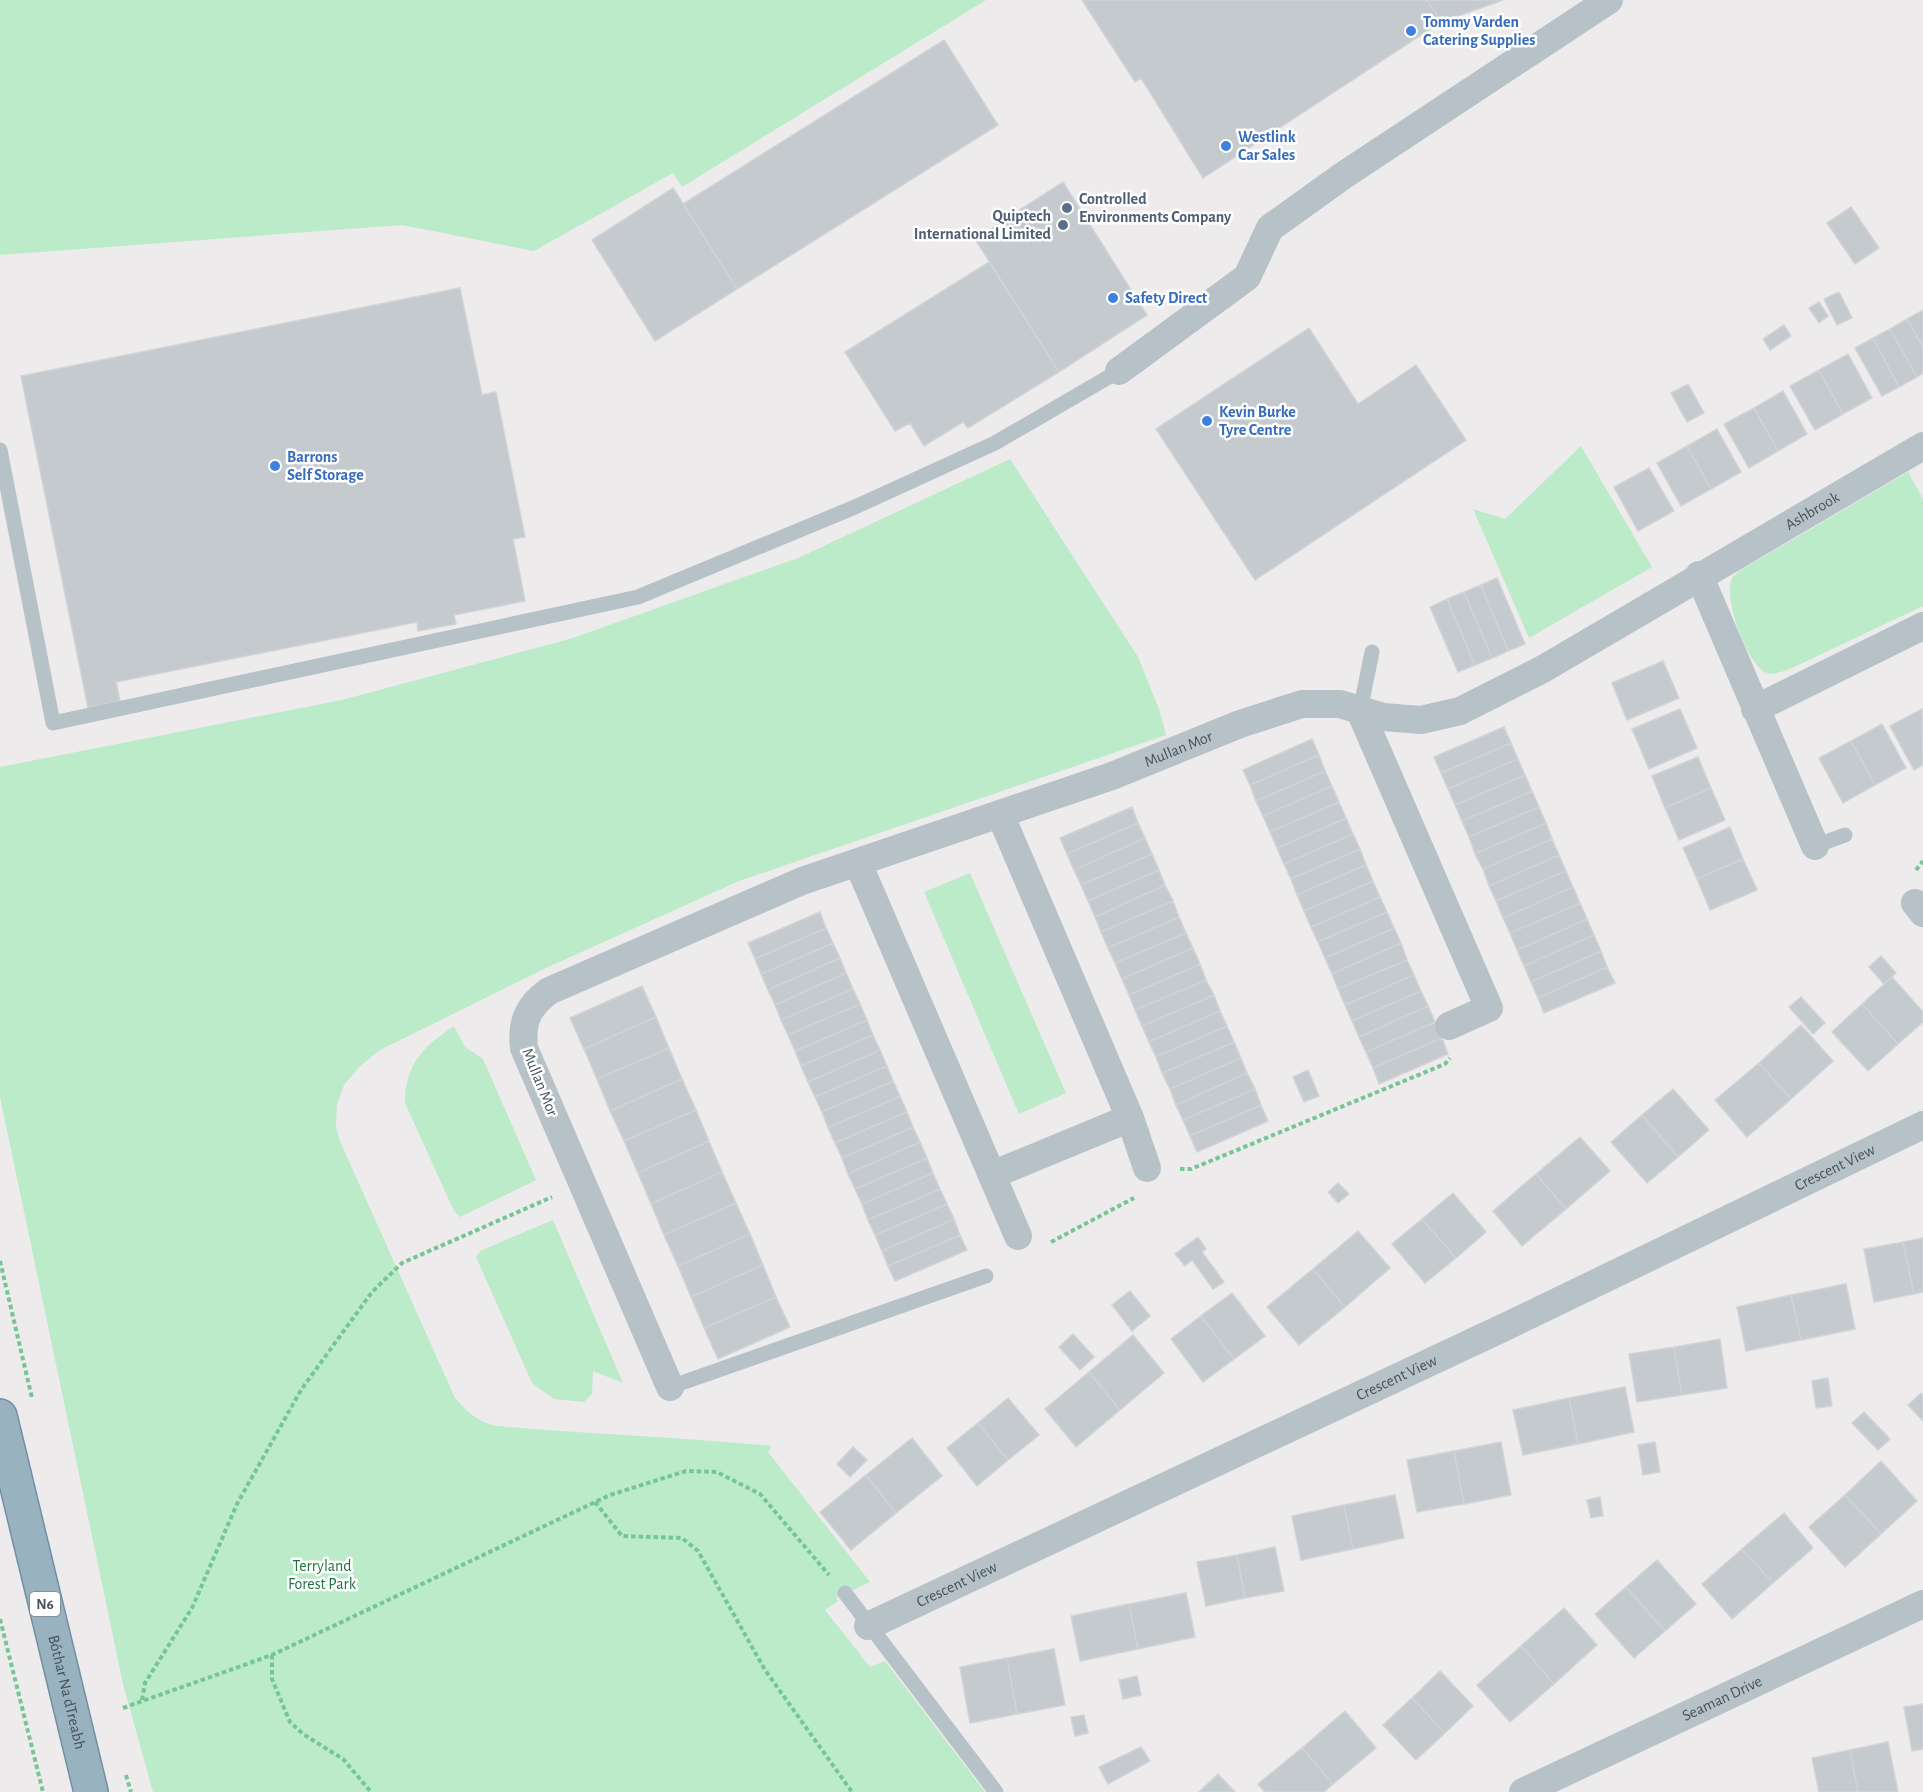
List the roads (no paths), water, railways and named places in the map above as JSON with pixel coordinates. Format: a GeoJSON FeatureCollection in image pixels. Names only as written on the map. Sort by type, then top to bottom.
{"type":"FeatureCollection","features":[{"type":"Feature","properties":{"kind":"highway","name":"Bóthar Na dTreabh"},"geometry":{"type":"LineString","coordinates":[[0,1416],[91,1792]]}},
{"type":"Feature","properties":{"kind":"street"},"geometry":{"type":"LineString","coordinates":[[1119,371],[1247,277],[1270,228],[1344,175],[1609,0]]}},
{"type":"Feature","properties":{"kind":"street","name":"Ashbrook"},"geometry":{"type":"LineString","coordinates":[[1543,669],[1923,446]]}},
{"type":"Feature","properties":{"kind":"street"},"geometry":{"type":"LineString","coordinates":[[1700,576],[1815,846]]}},
{"type":"Feature","properties":{"kind":"street"},"geometry":{"type":"LineString","coordinates":[[1755,709],[1923,626]]}},
{"type":"Feature","properties":{"kind":"street","name":"Mullan Mor"},"geometry":{"type":"LineString","coordinates":[[670,1387],[524,1048],[524,1022],[537,1000],[549,991],[793,884],[1112,776],[1239,724],[1302,704],[1340,704],[1360,711],[1399,719],[1421,720],[1439,717],[1485,699],[1543,669]]}},
{"type":"Feature","properties":{"kind":"street"},"geometry":{"type":"LineString","coordinates":[[1360,711],[1489,1008],[1449,1026]]}},
{"type":"Feature","properties":{"kind":"street"},"geometry":{"type":"LineString","coordinates":[[1000,814],[1130,1118],[1147,1168]]}},
{"type":"Feature","properties":{"kind":"street"},"geometry":{"type":"LineString","coordinates":[[858,863],[1018,1236]]}},
{"type":"Feature","properties":{"kind":"street"},"geometry":{"type":"LineString","coordinates":[[992,1175],[1130,1118]]}},
{"type":"Feature","properties":{"kind":"street","name":"Crescent View"},"geometry":{"type":"LineString","coordinates":[[868,1626],[1518,1321],[1923,1125]]}},
{"type":"Feature","properties":{"kind":"street","name":"Seaman Drive"},"geometry":{"type":"LineString","coordinates":[[1523,1792],[1923,1604]]}},
{"type":"Feature","properties":{"kind":"lane"},"geometry":{"type":"LineString","coordinates":[[0,450],[53,723],[638,597],[855,507],[995,443],[1119,371]]}},
{"type":"Feature","properties":{"kind":"lane"},"geometry":{"type":"LineString","coordinates":[[1360,711],[1372,652]]}},
{"type":"Feature","properties":{"kind":"lane"},"geometry":{"type":"LineString","coordinates":[[1815,846],[1845,835]]}},
{"type":"Feature","properties":{"kind":"lane"},"geometry":{"type":"LineString","coordinates":[[670,1387],[986,1276]]}},
{"type":"Feature","properties":{"kind":"lane"},"geometry":{"type":"LineString","coordinates":[[845,1593],[996,1792]]}},
{"type":"Feature","properties":{"kind":"place","name":"Tommy Varden Catering Supplies"},"geometry":{"type":"Point","coordinates":[1411,31]}},
{"type":"Feature","properties":{"kind":"place","name":"Westlink Car Sales"},"geometry":{"type":"Point","coordinates":[1226,146]}},
{"type":"Feature","properties":{"kind":"place","name":"Controlled Environments Company"},"geometry":{"type":"Point","coordinates":[1067,208]}},
{"type":"Feature","properties":{"kind":"place","name":"Quiptech International Limited"},"geometry":{"type":"Point","coordinates":[1063,225]}},
{"type":"Feature","properties":{"kind":"place","name":"Safety Direct"},"geometry":{"type":"Point","coordinates":[1113,298]}},
{"type":"Feature","properties":{"kind":"place","name":"Kevin Burke Tyre Centre"},"geometry":{"type":"Point","coordinates":[1207,421]}},
{"type":"Feature","properties":{"kind":"place","name":"Barrons Self Storage"},"geometry":{"type":"Point","coordinates":[275,466]}},
{"type":"Feature","properties":{"kind":"park label","name":"Terryland Forest Park"},"geometry":{"type":"Point","coordinates":[322,1575]}}]}
